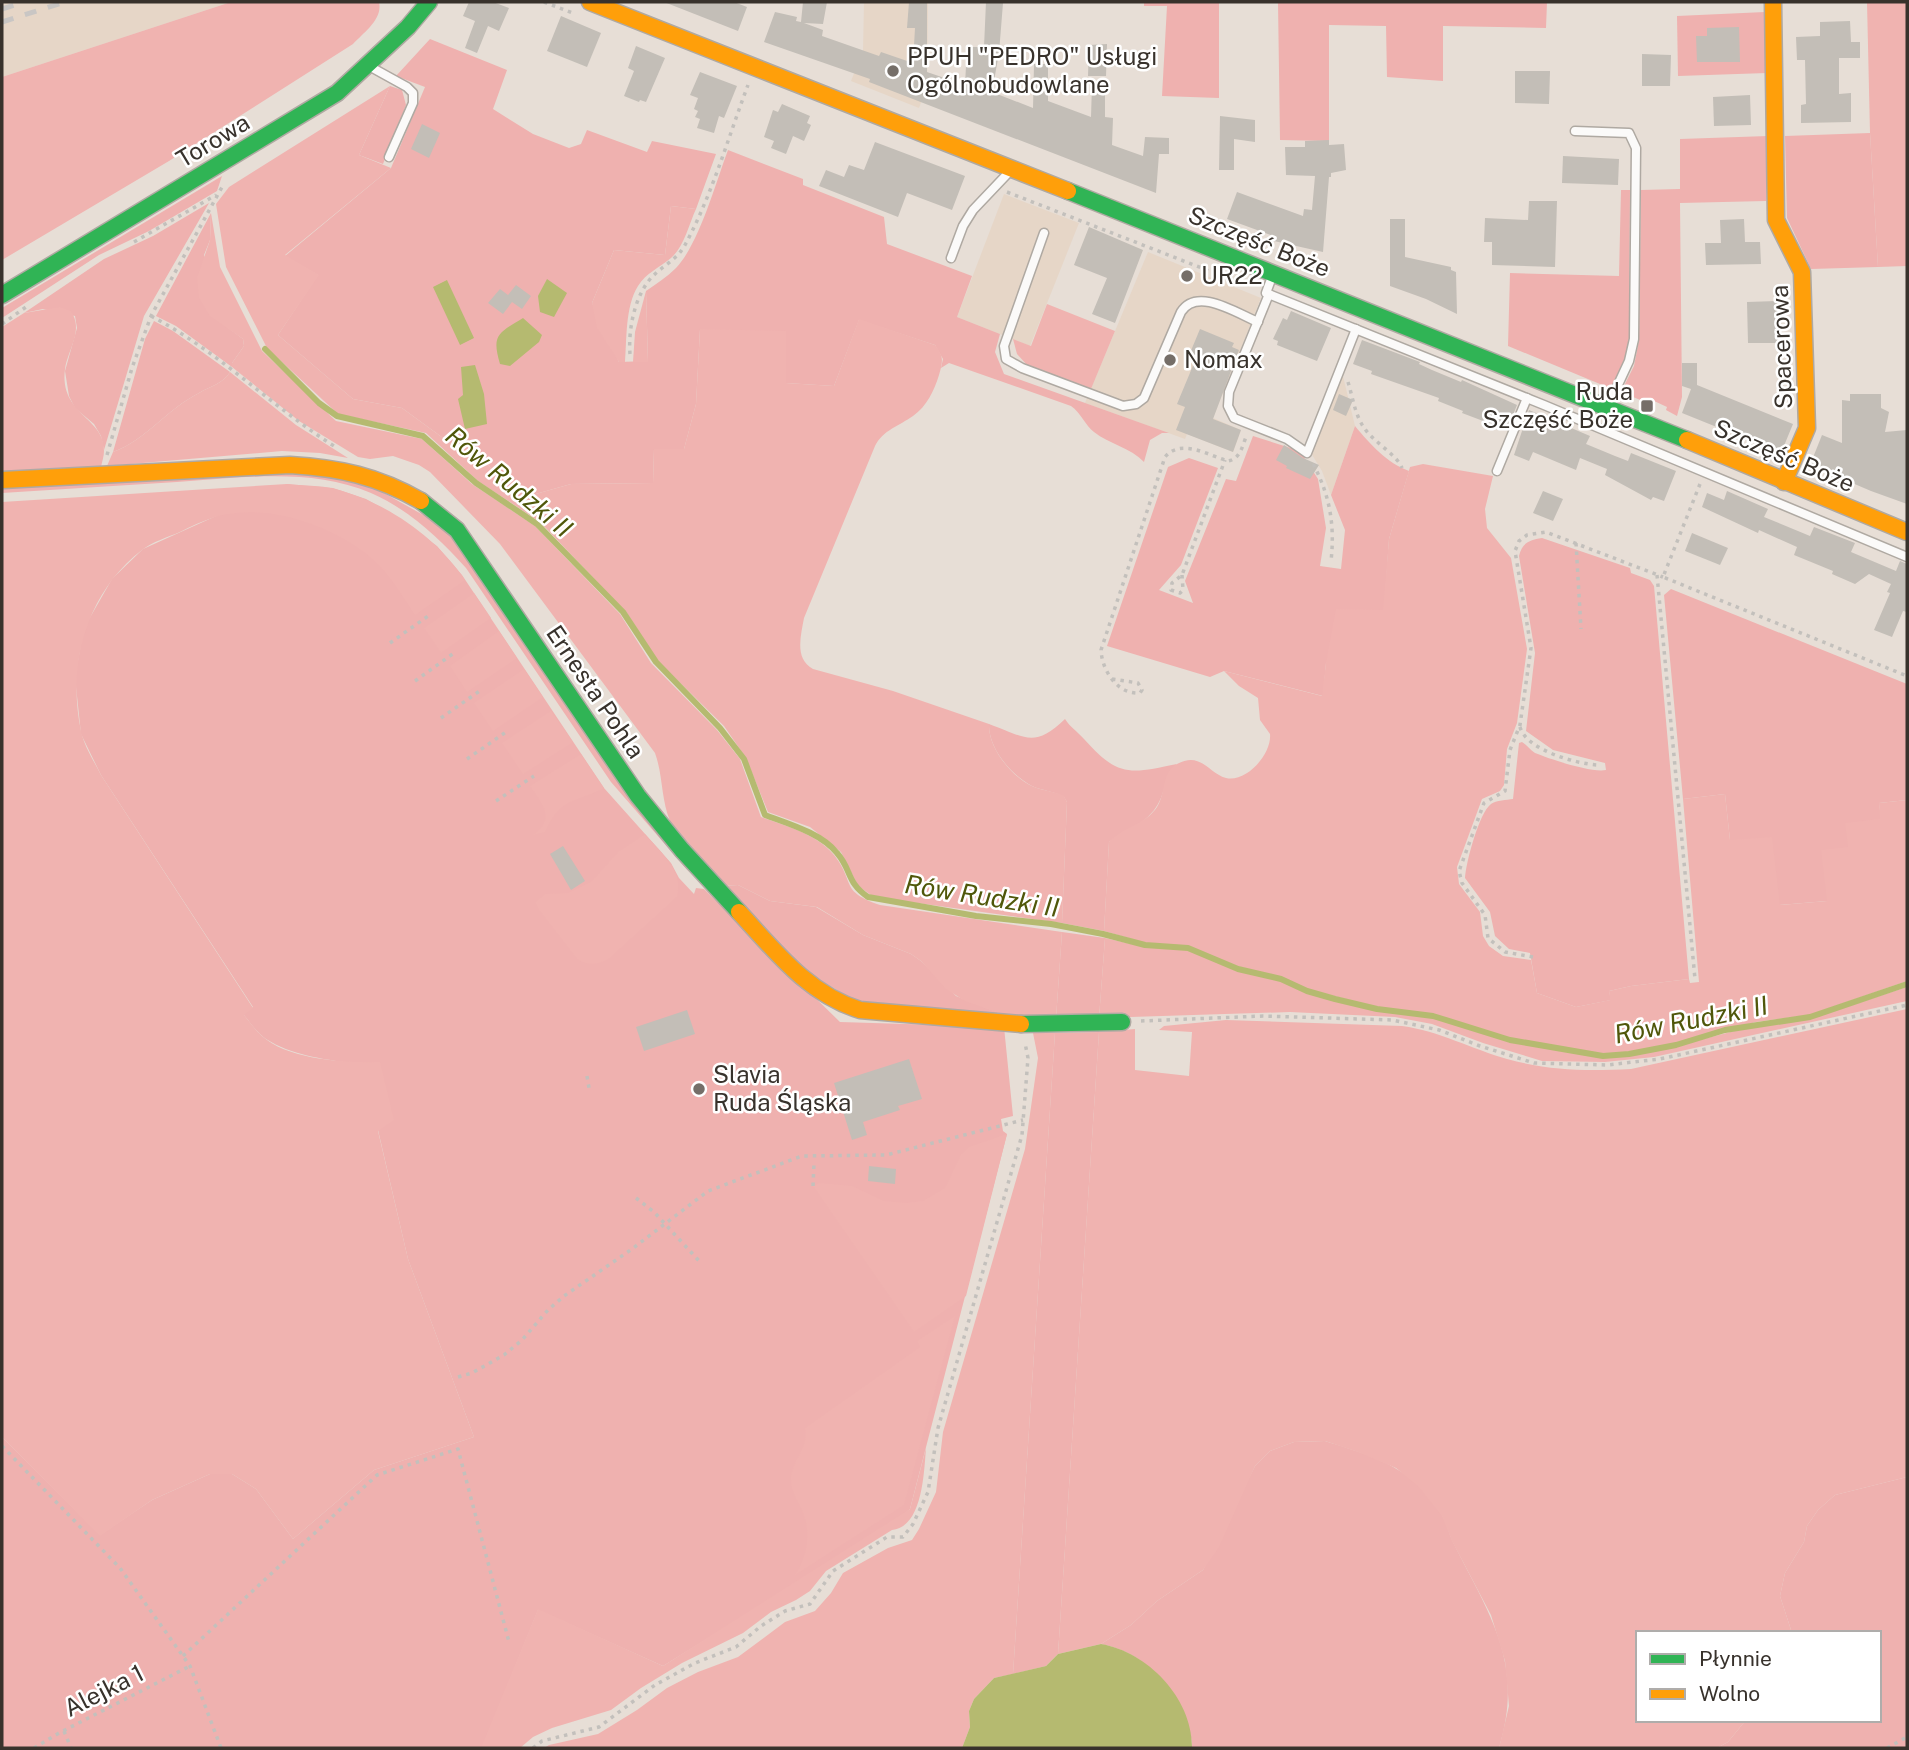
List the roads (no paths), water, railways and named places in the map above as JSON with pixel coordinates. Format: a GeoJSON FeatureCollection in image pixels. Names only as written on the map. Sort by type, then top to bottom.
{"type":"FeatureCollection","features":[{"type":"Feature","properties":{"kind":"street","name":"Torowa"},"geometry":{"type":"LineString","coordinates":[[2,295],[337,93],[369,66],[429,2]]}},
{"type":"Feature","properties":{"kind":"street","name":"Szczęść Boże"},"geometry":{"type":"LineString","coordinates":[[590,2],[1274,272],[1907,532]]}},
{"type":"Feature","properties":{"kind":"street","name":"Spacerowa"},"geometry":{"type":"LineString","coordinates":[[1773,2],[1776,220],[1802,272],[1807,428],[1784,482]]}},
{"type":"Feature","properties":{"kind":"street","name":"Ernesta Pohla"},"geometry":{"type":"LineString","coordinates":[[2,480],[278,464],[328,466],[389,482],[435,509],[457,530],[640,798],[695,865],[789,966],[825,995],[846,1007],[1020,1024],[1122,1022]]}},
{"type":"Feature","properties":{"kind":"lane"},"geometry":{"type":"LineString","coordinates":[[369,66],[413,93],[414,98],[389,158]]}},
{"type":"Feature","properties":{"kind":"lane"},"geometry":{"type":"LineString","coordinates":[[1575,131],[1629,133],[1636,148],[1634,339],[1629,361],[1608,407]]}},
{"type":"Feature","properties":{"kind":"lane"},"geometry":{"type":"LineString","coordinates":[[951,258],[963,226],[973,210],[1013,168]]}},
{"type":"Feature","properties":{"kind":"lane"},"geometry":{"type":"LineString","coordinates":[[1044,233],[1004,346],[1006,359],[1022,368],[1129,406],[1144,398],[1181,312],[1189,303],[1203,300],[1258,322]]}},
{"type":"Feature","properties":{"kind":"lane"},"geometry":{"type":"LineString","coordinates":[[1274,272],[1266,293],[1269,295],[1527,398],[1907,556]]}},
{"type":"Feature","properties":{"kind":"lane"},"geometry":{"type":"LineString","coordinates":[[1269,295],[1227,398],[1227,406],[1234,418],[1296,444],[1307,453],[1356,329]]}},
{"type":"Feature","properties":{"kind":"lane"},"geometry":{"type":"LineString","coordinates":[[1497,471],[1527,398]]}},
{"type":"Feature","properties":{"kind":"waterway","name":"Rów Rudzki II"},"geometry":{"type":"LineString","coordinates":[[265,349],[319,403],[337,416],[423,436],[476,483],[537,524],[623,612],[656,662],[720,728],[744,759],[765,815],[804,830],[830,846],[842,859],[852,881],[868,897],[976,916],[1051,924],[1145,945],[1188,948],[1238,969],[1281,979],[1307,991],[1335,999],[1377,1009],[1433,1016],[1510,1040],[1603,1056],[1676,1045],[1725,1030],[1810,1017],[1907,984]]}},
{"type":"Feature","properties":{"kind":"railway"},"geometry":{"type":"LineString","coordinates":[[2,9],[24,2]]}},
{"type":"Feature","properties":{"kind":"railway"},"geometry":{"type":"LineString","coordinates":[[2,22],[65,2]]}},
{"type":"Feature","properties":{"kind":"place","name":"PPUH \"PEDRO\" Usługi Ogólnobudowlane"},"geometry":{"type":"Point","coordinates":[893,71]}},
{"type":"Feature","properties":{"kind":"place","name":"UR22"},"geometry":{"type":"Point","coordinates":[1187,276]}},
{"type":"Feature","properties":{"kind":"place","name":"Nomax"},"geometry":{"type":"Point","coordinates":[1170,360]}},
{"type":"Feature","properties":{"kind":"place","name":"Ruda Szczęść Boże"},"geometry":{"type":"Point","coordinates":[1647,406]}},
{"type":"Feature","properties":{"kind":"place","name":"Slavia Ruda Śląska"},"geometry":{"type":"Point","coordinates":[699,1089]}}]}
